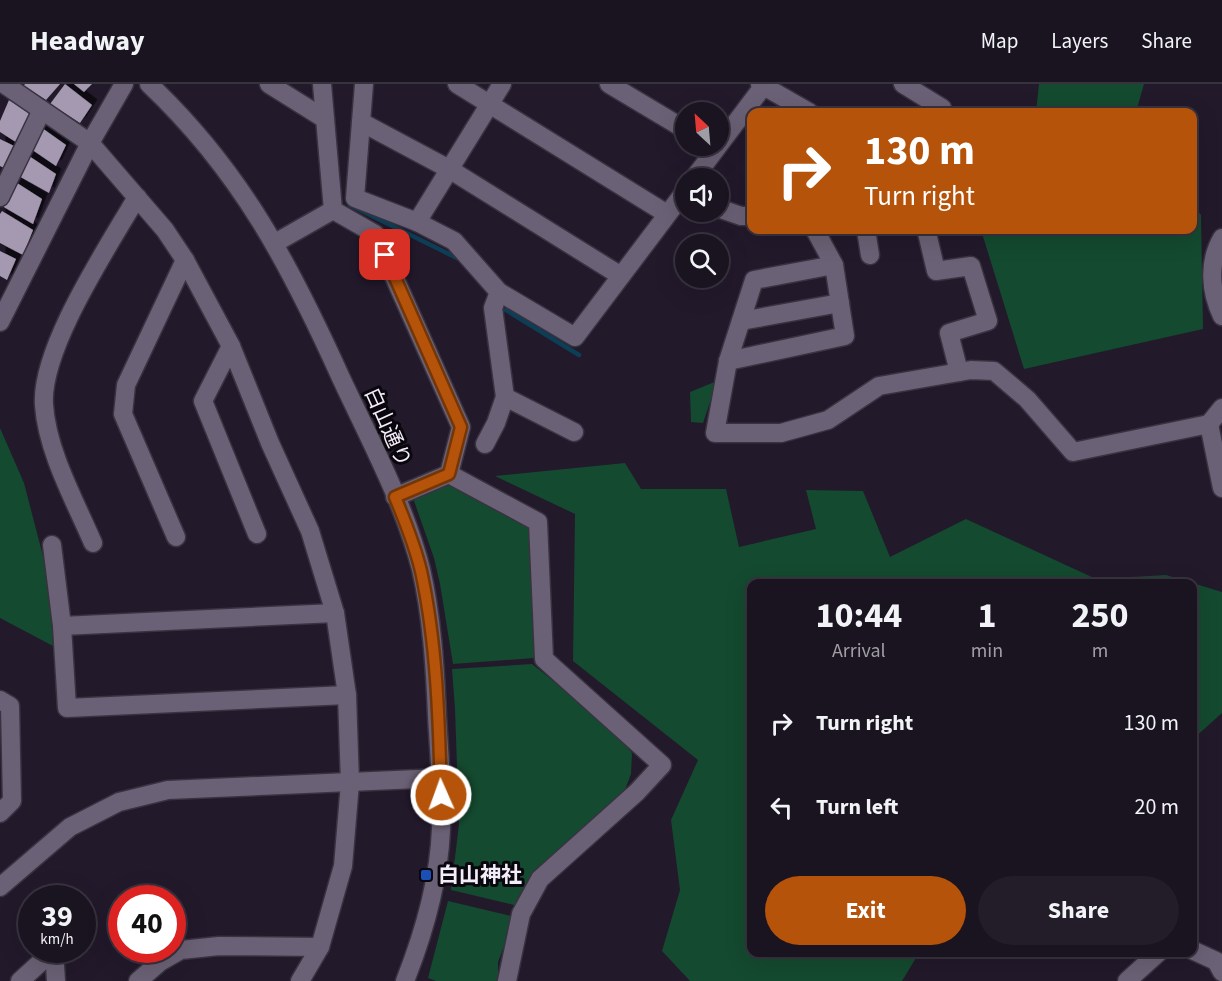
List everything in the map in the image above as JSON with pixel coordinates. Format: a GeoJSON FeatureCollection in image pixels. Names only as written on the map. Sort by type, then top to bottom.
{"type":"FeatureCollection","features":[{"type":"Feature","properties":{"kind":"street"},"geometry":{"type":"LineString","coordinates":[[4,84],[90,143],[165,230],[185,260],[231,346],[270,443],[310,531],[335,613],[347,695],[350,783],[343,866],[320,947],[300,981]]}},
{"type":"Feature","properties":{"kind":"street"},"geometry":{"type":"LineString","coordinates":[[0,322],[90,143],[124,84]]}},
{"type":"Feature","properties":{"kind":"street","name":"白山通り"},"geometry":{"type":"LineString","coordinates":[[149,84],[207,146],[256,211],[275,243],[311,311],[395,497],[420,569],[430,621],[436,690],[441,828],[434,892],[405,981]]}},
{"type":"Feature","properties":{"kind":"street"},"geometry":{"type":"LineString","coordinates":[[269,84],[325,119]]}},
{"type":"Feature","properties":{"kind":"street"},"geometry":{"type":"LineString","coordinates":[[322,84],[333,210]]}},
{"type":"Feature","properties":{"kind":"street"},"geometry":{"type":"LineString","coordinates":[[364,84],[355,198],[417,222],[454,241],[499,292],[575,337],[675,205]]}},
{"type":"Feature","properties":{"kind":"street"},"geometry":{"type":"LineString","coordinates":[[457,84],[668,214]]}},
{"type":"Feature","properties":{"kind":"street"},"geometry":{"type":"LineString","coordinates":[[417,222],[502,84]]}},
{"type":"Feature","properties":{"kind":"street"},"geometry":{"type":"LineString","coordinates":[[609,84],[675,123]]}},
{"type":"Feature","properties":{"kind":"street"},"geometry":{"type":"LineString","coordinates":[[903,84],[942,108]]}},
{"type":"Feature","properties":{"kind":"street"},"geometry":{"type":"LineString","coordinates":[[729,128],[763,85],[802,108]]}},
{"type":"Feature","properties":{"kind":"street"},"geometry":{"type":"LineString","coordinates":[[0,196],[42,110]]}},
{"type":"Feature","properties":{"kind":"street"},"geometry":{"type":"LineString","coordinates":[[361,122],[449,169],[621,276]]}},
{"type":"Feature","properties":{"kind":"street"},"geometry":{"type":"LineString","coordinates":[[93,543],[51,444],[43,404],[50,360],[82,292],[137,197]]}},
{"type":"Feature","properties":{"kind":"street"},"geometry":{"type":"LineString","coordinates":[[275,243],[333,210]]}},
{"type":"Feature","properties":{"kind":"street"},"geometry":{"type":"LineString","coordinates":[[333,210],[375,234],[461,427],[449,474]]}},
{"type":"Feature","properties":{"kind":"street"},"geometry":{"type":"LineString","coordinates":[[729,212],[747,216]]}},
{"type":"Feature","properties":{"kind":"street"},"geometry":{"type":"LineString","coordinates":[[728,361],[845,336],[834,265],[817,234]]}},
{"type":"Feature","properties":{"kind":"street"},"geometry":{"type":"LineString","coordinates":[[867,234],[870,255]]}},
{"type":"Feature","properties":{"kind":"street"},"geometry":{"type":"LineString","coordinates":[[927,234],[936,271],[971,266],[988,321],[949,333],[959,372]]}},
{"type":"Feature","properties":{"kind":"street"},"geometry":{"type":"LineString","coordinates":[[1222,238],[1215,249],[1212,272],[1215,302],[1222,316]]}},
{"type":"Feature","properties":{"kind":"street"},"geometry":{"type":"LineString","coordinates":[[176,537],[123,414],[126,384],[185,260]]}},
{"type":"Feature","properties":{"kind":"street"},"geometry":{"type":"LineString","coordinates":[[834,265],[754,280],[728,361],[715,433],[781,433],[828,420],[879,386],[971,370],[994,371],[1027,399],[1073,452],[1209,424],[1222,408]]}},
{"type":"Feature","properties":{"kind":"street"},"geometry":{"type":"LineString","coordinates":[[486,444],[505,397],[493,308],[499,292]]}},
{"type":"Feature","properties":{"kind":"street"},"geometry":{"type":"LineString","coordinates":[[741,321],[840,303]]}},
{"type":"Feature","properties":{"kind":"street"},"geometry":{"type":"LineString","coordinates":[[231,346],[203,401],[257,534]]}},
{"type":"Feature","properties":{"kind":"street"},"geometry":{"type":"LineString","coordinates":[[505,397],[574,432]]}},
{"type":"Feature","properties":{"kind":"street"},"geometry":{"type":"LineString","coordinates":[[1209,424],[1222,488]]}},
{"type":"Feature","properties":{"kind":"street"},"geometry":{"type":"LineString","coordinates":[[395,497],[449,474]]}},
{"type":"Feature","properties":{"kind":"street"},"geometry":{"type":"LineString","coordinates":[[449,474],[538,522],[544,659],[662,765],[637,792],[540,879],[521,914],[507,981]]}},
{"type":"Feature","properties":{"kind":"street"},"geometry":{"type":"LineString","coordinates":[[52,545],[62,626],[67,708],[347,695]]}},
{"type":"Feature","properties":{"kind":"street"},"geometry":{"type":"LineString","coordinates":[[62,626],[335,613]]}},
{"type":"Feature","properties":{"kind":"street"},"geometry":{"type":"LineString","coordinates":[[0,700],[10,706],[12,801],[0,813]]}},
{"type":"Feature","properties":{"kind":"street"},"geometry":{"type":"LineString","coordinates":[[4,876],[70,827],[119,802],[168,790],[440,778]]}},
{"type":"Feature","properties":{"kind":"street"},"geometry":{"type":"LineString","coordinates":[[138,981],[160,962],[181,950],[219,946],[320,947]]}},
{"type":"Feature","properties":{"kind":"street"},"geometry":{"type":"LineString","coordinates":[[1197,952],[1216,961],[1222,972]]}},
{"type":"Feature","properties":{"kind":"street"},"geometry":{"type":"LineString","coordinates":[[1127,981],[1153,957]]}},
{"type":"Feature","properties":{"kind":"street"},"geometry":{"type":"LineString","coordinates":[[20,981],[40,963]]}},
{"type":"Feature","properties":{"kind":"street"},"geometry":{"type":"LineString","coordinates":[[55,963],[56,981]]}},
{"type":"Feature","properties":{"kind":"green space"},"geometry":{"type":"Polygon","coordinates":[[[1039,84],[1144,84],[1137,108],[1036,108],[1039,84]]]}},
{"type":"Feature","properties":{"kind":"green space"},"geometry":{"type":"Polygon","coordinates":[[[1197,210],[1201,215],[1203,329],[1024,369],[982,234],[1197,234],[1197,210]]]}},
{"type":"Feature","properties":{"kind":"green space"},"geometry":{"type":"Polygon","coordinates":[[[717,381],[703,423],[691,422],[690,392],[717,381]]]}},
{"type":"Feature","properties":{"kind":"green space"},"geometry":{"type":"Polygon","coordinates":[[[0,428],[24,483],[49,579],[53,646],[0,618],[0,428]]]}},
{"type":"Feature","properties":{"kind":"green space"},"geometry":{"type":"Polygon","coordinates":[[[625,463],[641,489],[726,489],[739,547],[816,529],[806,490],[863,491],[890,557],[966,519],[1096,579],[747,579],[747,957],[917,957],[902,981],[690,981],[662,951],[680,890],[671,820],[698,760],[573,661],[575,514],[495,476],[625,463]]]}},
{"type":"Feature","properties":{"kind":"green space"},"geometry":{"type":"Polygon","coordinates":[[[447,479],[532,526],[534,658],[453,664],[434,558],[413,498],[447,479]]]}},
{"type":"Feature","properties":{"kind":"green space"},"geometry":{"type":"Polygon","coordinates":[[[1166,575],[1179,579],[1096,579],[1166,575]]]}},
{"type":"Feature","properties":{"kind":"green space"},"geometry":{"type":"Polygon","coordinates":[[[1197,584],[1222,592],[1222,713],[1197,735],[1197,584]]]}},
{"type":"Feature","properties":{"kind":"green space"},"geometry":{"type":"Polygon","coordinates":[[[532,664],[613,728],[632,753],[631,774],[623,795],[526,884],[518,898],[518,906],[451,890],[459,824],[452,669],[532,664]]]}},
{"type":"Feature","properties":{"kind":"green space"},"geometry":{"type":"Polygon","coordinates":[[[448,901],[515,917],[498,962],[498,981],[436,981],[428,978],[448,901]]]}},
{"type":"Feature","properties":{"kind":"building"},"geometry":{"type":"Polygon","coordinates":[[[25,84],[60,84],[46,100],[23,86],[25,84]]]}},
{"type":"Feature","properties":{"kind":"building"},"geometry":{"type":"Polygon","coordinates":[[[65,84],[92,105],[80,123],[50,104],[65,84]]]}},
{"type":"Feature","properties":{"kind":"building"},"geometry":{"type":"Polygon","coordinates":[[[74,84],[92,84],[84,92],[74,84]]]}},
{"type":"Feature","properties":{"kind":"building"},"geometry":{"type":"Polygon","coordinates":[[[9,100],[32,115],[19,144],[0,132],[0,121],[9,100]]]}},
{"type":"Feature","properties":{"kind":"building"},"geometry":{"type":"Polygon","coordinates":[[[42,128],[66,145],[56,166],[31,149],[42,128]]]}},
{"type":"Feature","properties":{"kind":"building"},"geometry":{"type":"Polygon","coordinates":[[[0,139],[16,147],[6,169],[0,166],[0,139]]]}},
{"type":"Feature","properties":{"kind":"building"},"geometry":{"type":"Polygon","coordinates":[[[29,156],[56,174],[49,193],[17,175],[29,156]]]}},
{"type":"Feature","properties":{"kind":"building"},"geometry":{"type":"Polygon","coordinates":[[[17,183],[42,199],[33,224],[2,206],[17,183]]]}},
{"type":"Feature","properties":{"kind":"building"},"geometry":{"type":"Polygon","coordinates":[[[2,211],[33,230],[23,255],[0,243],[0,214],[2,211]]]}},
{"type":"Feature","properties":{"kind":"building"},"geometry":{"type":"Polygon","coordinates":[[[0,251],[16,259],[7,280],[0,276],[0,251]]]}},
{"type":"Feature","properties":{"kind":"waterway"},"geometry":{"type":"LineString","coordinates":[[350,205],[459,259]]}},
{"type":"Feature","properties":{"kind":"waterway"},"geometry":{"type":"LineString","coordinates":[[506,310],[579,355]]}},
{"type":"Feature","properties":{"kind":"place","name":"白山神社"},"geometry":{"type":"Point","coordinates":[426,875]}},
{"type":"Feature","properties":{"kind":"route"},"geometry":{"type":"LineString","coordinates":[[385,255],[461,427],[449,474],[395,497],[420,569],[430,621],[441,795]]}}]}
